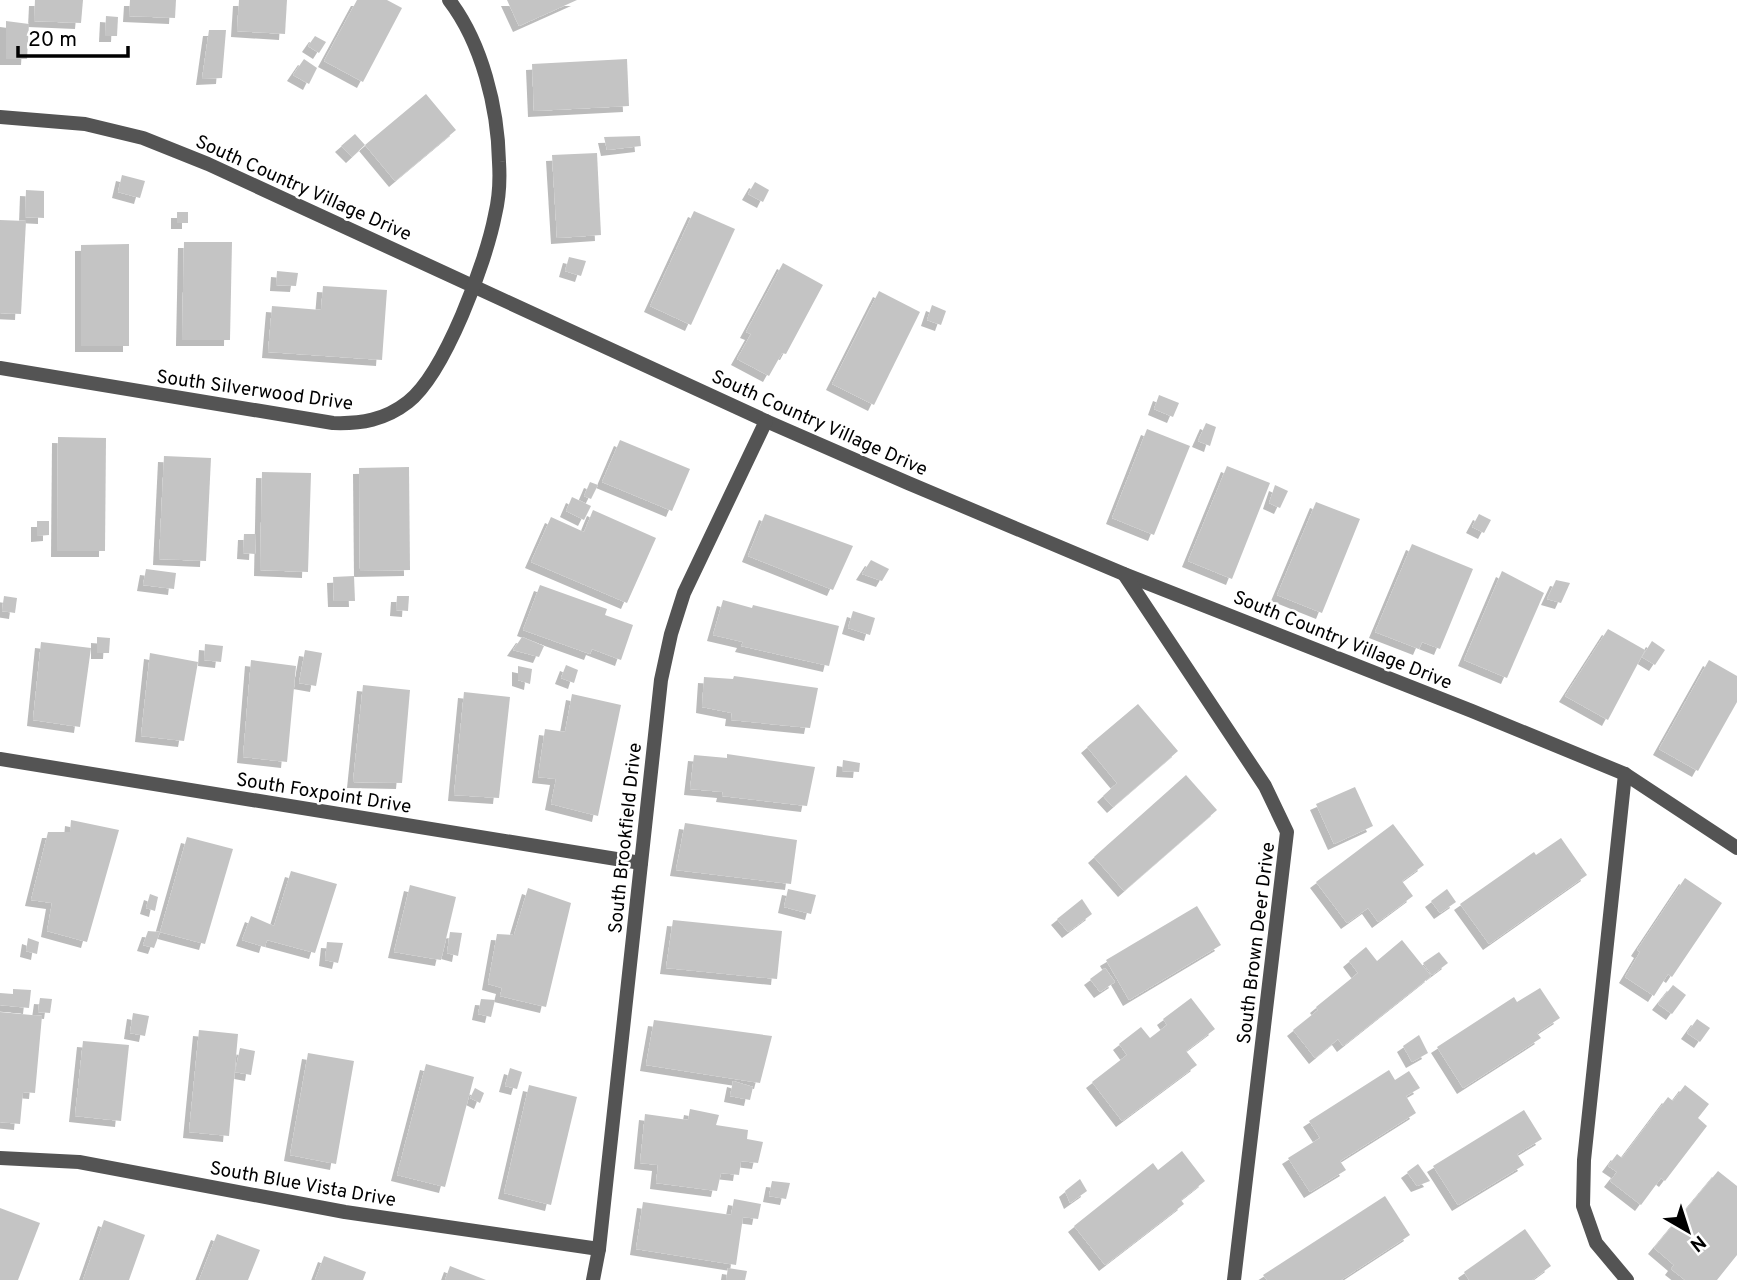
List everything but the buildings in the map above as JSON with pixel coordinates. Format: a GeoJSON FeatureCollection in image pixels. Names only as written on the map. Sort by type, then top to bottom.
{"type":"FeatureCollection","features":[{"type":"Feature","properties":{"kind":"street","name":"South Silverwood Drive"},"geometry":{"type":"LineString","coordinates":[[0,368],[333,423],[358,424],[387,416],[409,401],[427,383],[446,349],[473,285],[496,214],[499,164],[496,119],[484,73],[467,29],[449,0]]}},
{"type":"Feature","properties":{"kind":"street","name":"South Country Village Drive"},"geometry":{"type":"LineString","coordinates":[[0,117],[85,124],[143,138],[208,164],[766,421],[1124,574],[1472,711],[1625,775],[1737,848]]}},
{"type":"Feature","properties":{"kind":"street","name":"South Brookfield Drive"},"geometry":{"type":"LineString","coordinates":[[593,1280],[599,1249],[660,680],[684,593],[766,421]]}},
{"type":"Feature","properties":{"kind":"street","name":"South Brown Deer Drive"},"geometry":{"type":"LineString","coordinates":[[1124,574],[1265,786],[1287,832],[1234,1280]]}},
{"type":"Feature","properties":{"kind":"street","name":"South Foxpoint Drive"},"geometry":{"type":"LineString","coordinates":[[0,760],[641,863]]}},
{"type":"Feature","properties":{"kind":"street"},"geometry":{"type":"LineString","coordinates":[[1625,775],[1584,1160],[1583,1206],[1596,1243],[1627,1280]]}},
{"type":"Feature","properties":{"kind":"street","name":"South Blue Vista Drive"},"geometry":{"type":"LineString","coordinates":[[0,1158],[79,1162],[345,1212],[599,1249]]}}]}
